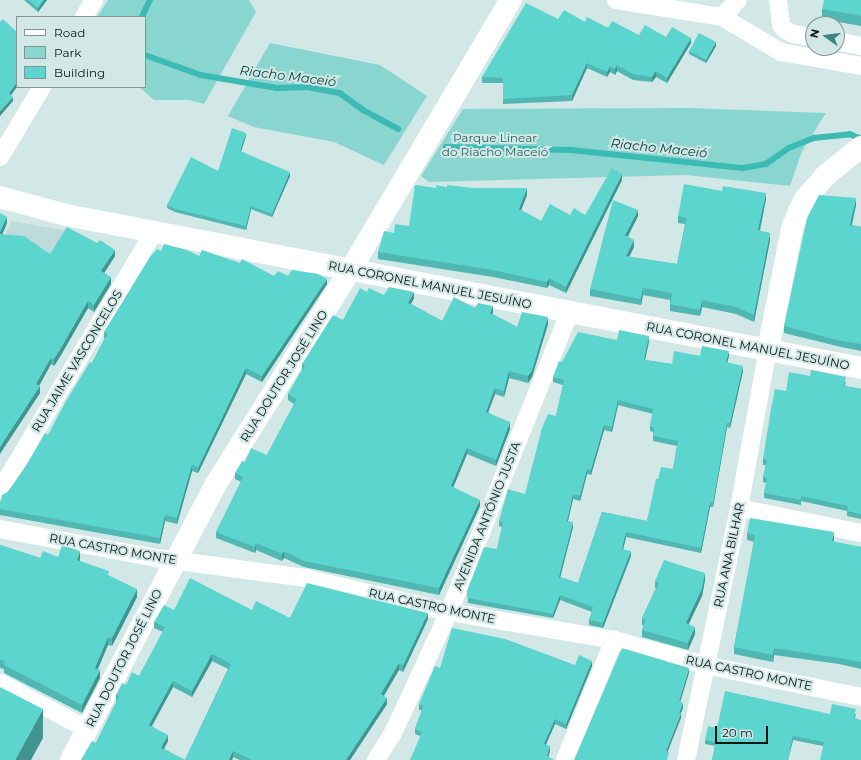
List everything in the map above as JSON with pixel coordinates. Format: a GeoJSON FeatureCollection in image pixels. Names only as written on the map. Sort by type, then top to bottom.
{"type":"FeatureCollection","features":[{"type":"Feature","properties":{"kind":"street"},"geometry":{"type":"LineString","coordinates":[[85,16],[94,0]]}},
{"type":"Feature","properties":{"kind":"street","name":"RUA DOUTOR JOSÉ LINO"},"geometry":{"type":"LineString","coordinates":[[71,760],[174,560],[216,484],[351,269],[511,0]]}},
{"type":"Feature","properties":{"kind":"street"},"geometry":{"type":"LineString","coordinates":[[616,0],[722,17],[780,52],[861,66]]}},
{"type":"Feature","properties":{"kind":"street"},"geometry":{"type":"LineString","coordinates":[[722,17],[738,0]]}},
{"type":"Feature","properties":{"kind":"street"},"geometry":{"type":"LineString","coordinates":[[778,0],[768,32],[770,40],[780,52]]}},
{"type":"Feature","properties":{"kind":"street"},"geometry":{"type":"LineString","coordinates":[[778,0],[781,25],[784,29],[793,34],[805,36]]}},
{"type":"Feature","properties":{"kind":"street"},"geometry":{"type":"LineString","coordinates":[[845,43],[861,46]]}},
{"type":"Feature","properties":{"kind":"street"},"geometry":{"type":"LineString","coordinates":[[0,157],[41,88]]}},
{"type":"Feature","properties":{"kind":"street"},"geometry":{"type":"LineString","coordinates":[[768,349],[792,229],[799,211],[806,198],[825,176],[858,149]]}},
{"type":"Feature","properties":{"kind":"street","name":"RUA CORONEL MANUEL JESUÍNO"},"geometry":{"type":"LineString","coordinates":[[0,197],[66,215],[861,368]]}},
{"type":"Feature","properties":{"kind":"street","name":"RUA JAIME VASCONCELOS"},"geometry":{"type":"LineString","coordinates":[[0,491],[154,232]]}},
{"type":"Feature","properties":{"kind":"street","name":"AVENIDA ANTÔNIO JUSTA"},"geometry":{"type":"LineString","coordinates":[[376,760],[393,733],[448,612],[570,311]]}},
{"type":"Feature","properties":{"kind":"street","name":"RUA ANA BILHAR"},"geometry":{"type":"LineString","coordinates":[[686,760],[739,508],[768,349]]}},
{"type":"Feature","properties":{"kind":"street"},"geometry":{"type":"LineString","coordinates":[[739,508],[861,533]]}},
{"type":"Feature","properties":{"kind":"street","name":"RUA CASTRO MONTE"},"geometry":{"type":"LineString","coordinates":[[0,529],[174,560],[305,578],[448,612],[614,640],[705,665],[861,697]]}},
{"type":"Feature","properties":{"kind":"street"},"geometry":{"type":"LineString","coordinates":[[565,760],[614,640]]}},
{"type":"Feature","properties":{"kind":"street"},"geometry":{"type":"LineString","coordinates":[[0,683],[87,729]]}},
{"type":"Feature","properties":{"kind":"shaded area"},"geometry":{"type":"Polygon","coordinates":[[[12,221],[67,231],[13,310],[0,245],[12,221]]]}},
{"type":"Feature","properties":{"kind":"green space"},"geometry":{"type":"Polygon","coordinates":[[[108,0],[249,0],[256,12],[204,104],[189,100],[154,100],[140,88],[146,88],[146,16],[98,16],[108,0]]]}},
{"type":"Feature","properties":{"kind":"green space","name":"Parque Linear do Riacho Maceió"},"geometry":{"type":"Polygon","coordinates":[[[270,43],[380,65],[427,96],[384,165],[334,142],[254,127],[228,116],[270,43]]]}},
{"type":"Feature","properties":{"kind":"green space","name":"Parque Linear do Riacho Maceió"},"geometry":{"type":"Polygon","coordinates":[[[690,108],[826,113],[802,151],[790,186],[686,175],[429,182],[421,176],[463,109],[690,108]]]}},
{"type":"Feature","properties":{"kind":"building"},"geometry":{"type":"Polygon","coordinates":[[[28,0],[44,0],[38,8],[28,0]]]}},
{"type":"Feature","properties":{"kind":"building"},"geometry":{"type":"Polygon","coordinates":[[[824,0],[861,0],[861,16],[822,9],[824,0]]]}},
{"type":"Feature","properties":{"kind":"building"},"geometry":{"type":"Polygon","coordinates":[[[526,3],[558,19],[564,10],[585,22],[587,17],[608,28],[612,21],[639,35],[645,25],[666,37],[672,27],[691,38],[667,78],[656,71],[652,77],[633,74],[617,65],[615,69],[610,66],[607,72],[587,63],[572,95],[503,99],[503,78],[482,77],[526,3]]]}},
{"type":"Feature","properties":{"kind":"building"},"geometry":{"type":"Polygon","coordinates":[[[3,19],[16,31],[16,83],[9,93],[13,97],[0,111],[0,22],[3,19]]]}},
{"type":"Feature","properties":{"kind":"building"},"geometry":{"type":"Polygon","coordinates":[[[699,33],[716,42],[706,60],[689,51],[699,33]]]}},
{"type":"Feature","properties":{"kind":"building"},"geometry":{"type":"Polygon","coordinates":[[[232,128],[246,133],[240,151],[290,172],[272,214],[251,206],[246,226],[175,209],[167,205],[191,157],[218,171],[232,128]]]}},
{"type":"Feature","properties":{"kind":"building"},"geometry":{"type":"Polygon","coordinates":[[[612,168],[622,174],[566,287],[549,278],[547,282],[493,270],[378,252],[384,231],[394,233],[395,224],[409,226],[415,185],[436,188],[436,185],[447,187],[447,185],[473,188],[527,188],[519,209],[541,221],[550,204],[570,215],[574,208],[585,215],[612,168]]]}},
{"type":"Feature","properties":{"kind":"building"},"geometry":{"type":"Polygon","coordinates":[[[684,184],[722,191],[723,186],[766,193],[758,230],[770,233],[754,315],[736,307],[702,300],[700,310],[670,304],[672,293],[643,288],[641,299],[590,289],[613,200],[638,210],[625,235],[634,240],[626,256],[677,264],[687,218],[678,216],[684,184]]]}},
{"type":"Feature","properties":{"kind":"building"},"geometry":{"type":"Polygon","coordinates":[[[819,195],[856,198],[850,225],[861,227],[861,344],[841,341],[784,326],[807,218],[819,195]]]}},
{"type":"Feature","properties":{"kind":"building"},"geometry":{"type":"Polygon","coordinates":[[[0,213],[7,217],[0,232],[0,213]]]}},
{"type":"Feature","properties":{"kind":"building"},"geometry":{"type":"Polygon","coordinates":[[[67,227],[97,243],[100,240],[115,250],[101,271],[111,277],[94,305],[88,301],[61,348],[54,359],[51,358],[36,384],[40,386],[0,447],[0,234],[24,236],[50,254],[67,227]]]}},
{"type":"Feature","properties":{"kind":"building"},"geometry":{"type":"Polygon","coordinates":[[[164,244],[187,250],[199,256],[202,250],[240,263],[242,259],[274,276],[278,271],[288,276],[292,270],[318,274],[327,279],[262,376],[246,368],[198,468],[192,465],[177,518],[165,515],[160,538],[0,509],[2,495],[9,491],[26,466],[45,433],[48,435],[66,401],[90,362],[92,363],[108,334],[104,332],[150,257],[157,249],[161,251],[164,244]]]}},
{"type":"Feature","properties":{"kind":"building"},"geometry":{"type":"Polygon","coordinates":[[[389,287],[414,292],[408,303],[442,321],[454,297],[475,308],[478,303],[493,306],[490,313],[517,327],[522,312],[548,317],[532,371],[528,376],[509,371],[504,391],[495,388],[486,412],[510,422],[496,460],[467,448],[451,486],[480,500],[439,588],[304,561],[284,551],[282,554],[256,543],[255,547],[216,532],[243,477],[235,473],[242,461],[245,462],[251,448],[267,455],[297,399],[288,394],[305,365],[302,364],[333,315],[343,320],[360,288],[367,292],[369,288],[384,295],[389,287]]]}},
{"type":"Feature","properties":{"kind":"building"},"geometry":{"type":"Polygon","coordinates":[[[619,330],[649,336],[644,360],[672,364],[674,351],[700,356],[702,346],[729,351],[726,362],[743,366],[730,423],[727,423],[713,503],[710,502],[701,548],[626,532],[622,549],[631,551],[603,623],[589,620],[593,607],[560,595],[553,614],[468,598],[467,591],[484,547],[497,549],[503,522],[499,521],[508,489],[525,494],[542,428],[548,414],[556,416],[564,380],[553,377],[559,361],[562,362],[578,332],[617,340],[619,330]],[[618,400],[612,427],[604,425],[591,470],[587,469],[580,496],[573,494],[567,521],[573,522],[559,577],[578,583],[602,512],[647,521],[656,479],[658,479],[661,467],[673,469],[678,441],[653,436],[654,427],[650,426],[653,409],[618,400]]]}},
{"type":"Feature","properties":{"kind":"building"},"geometry":{"type":"Polygon","coordinates":[[[811,370],[846,377],[844,386],[861,389],[861,514],[847,511],[848,506],[801,496],[801,500],[764,493],[767,478],[763,477],[767,460],[763,459],[775,389],[786,391],[789,372],[810,376],[811,370]]]}},
{"type":"Feature","properties":{"kind":"building"},"geometry":{"type":"Polygon","coordinates":[[[750,518],[834,532],[832,541],[861,547],[861,662],[774,648],[773,655],[734,647],[755,535],[747,533],[750,518]]]}},
{"type":"Feature","properties":{"kind":"building"},"geometry":{"type":"Polygon","coordinates":[[[0,545],[40,558],[43,551],[58,557],[62,545],[80,551],[77,560],[109,571],[108,575],[137,589],[112,638],[108,637],[95,668],[100,670],[82,705],[4,665],[5,661],[0,660],[0,545]]]}},
{"type":"Feature","properties":{"kind":"building"},"geometry":{"type":"Polygon","coordinates":[[[664,560],[705,573],[702,589],[686,623],[695,627],[688,643],[642,630],[646,620],[642,618],[659,583],[655,581],[664,560]]]}},
{"type":"Feature","properties":{"kind":"building"},"geometry":{"type":"Polygon","coordinates":[[[190,578],[252,610],[256,601],[290,618],[307,583],[428,613],[403,666],[399,663],[381,694],[387,698],[346,760],[252,760],[233,751],[229,760],[185,760],[81,760],[92,741],[96,743],[119,696],[116,695],[122,683],[126,685],[132,672],[139,676],[165,627],[154,622],[164,605],[174,610],[190,578]],[[212,654],[192,691],[173,681],[149,725],[168,735],[161,748],[185,760],[231,664],[212,654]]]}},
{"type":"Feature","properties":{"kind":"building"},"geometry":{"type":"Polygon","coordinates":[[[452,628],[505,639],[575,665],[579,655],[592,661],[566,724],[555,719],[544,744],[550,746],[547,756],[554,760],[410,760],[422,732],[415,729],[423,706],[419,704],[435,666],[440,668],[452,628]]]}},
{"type":"Feature","properties":{"kind":"building"},"geometry":{"type":"Polygon","coordinates":[[[622,648],[689,668],[679,701],[683,703],[679,713],[681,713],[666,751],[669,752],[667,760],[574,760],[622,648]]]}},
{"type":"Feature","properties":{"kind":"building"},"geometry":{"type":"Polygon","coordinates":[[[0,687],[43,709],[15,760],[0,760],[0,687]]]}},
{"type":"Feature","properties":{"kind":"building"},"geometry":{"type":"Polygon","coordinates":[[[725,691],[830,714],[832,704],[856,709],[854,718],[861,720],[861,760],[820,760],[824,742],[793,736],[788,760],[712,760],[716,742],[705,740],[708,726],[717,728],[725,691]]]}},
{"type":"Feature","properties":{"kind":"waterway","name":"Riacho Maceió"},"geometry":{"type":"LineString","coordinates":[[142,16],[150,0]]}},
{"type":"Feature","properties":{"kind":"waterway","name":"Riacho Maceió"},"geometry":{"type":"LineString","coordinates":[[146,55],[201,75],[277,88],[308,87],[340,93],[363,110],[398,129]]}},
{"type":"Feature","properties":{"kind":"waterway","name":"Riacho Maceió"},"geometry":{"type":"LineString","coordinates":[[446,147],[571,150],[743,168],[766,164],[789,148],[814,138],[850,134],[861,139]]}}]}
